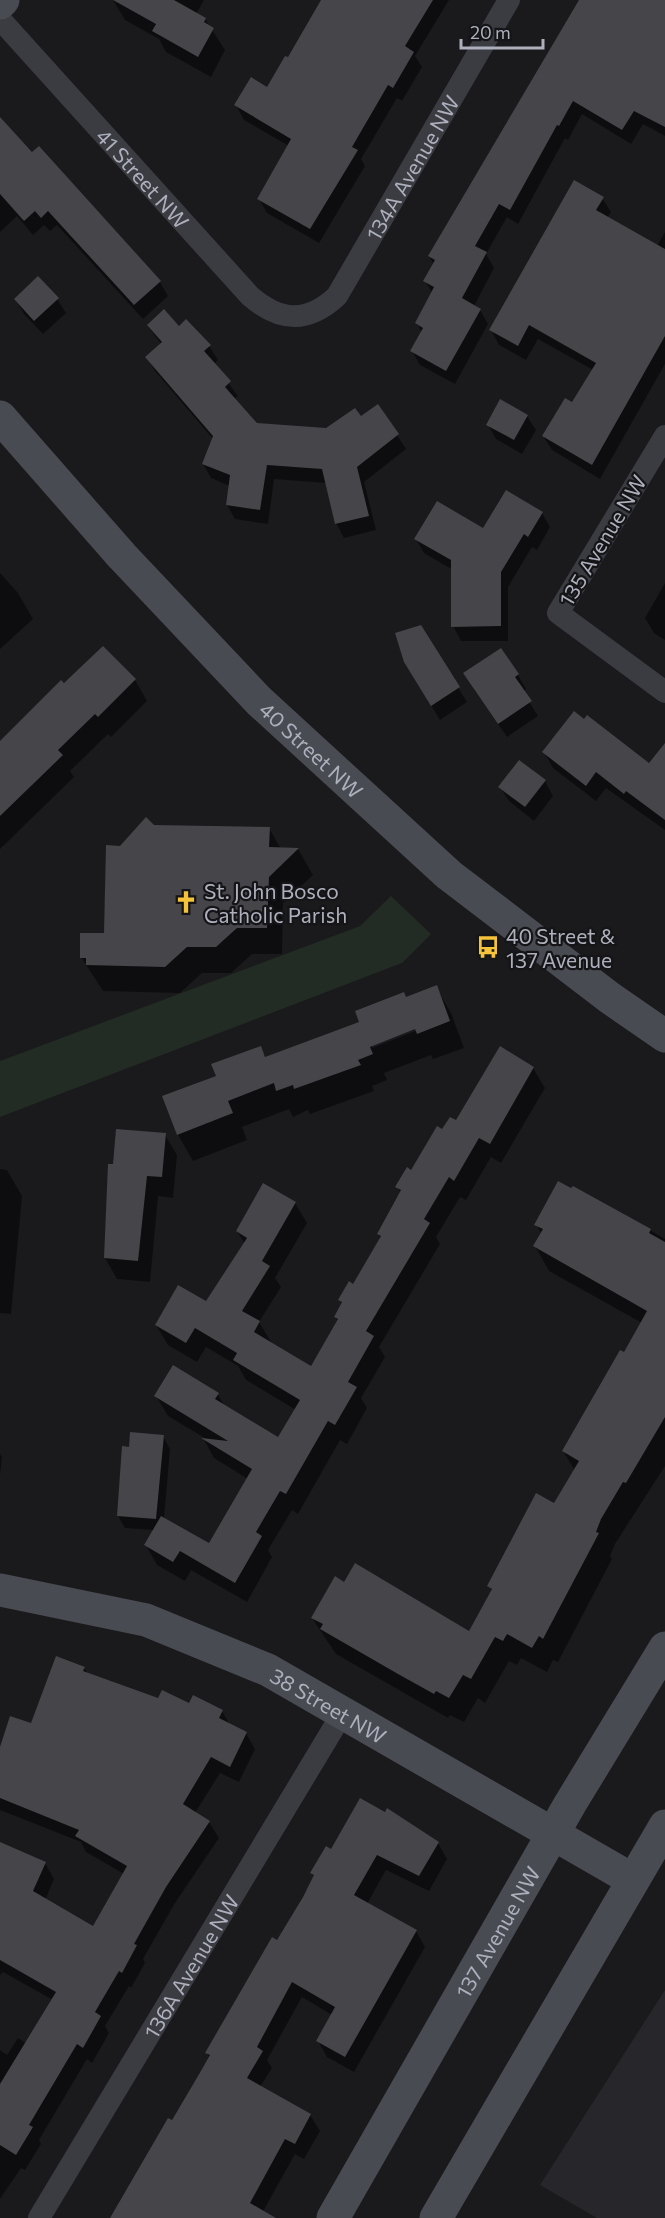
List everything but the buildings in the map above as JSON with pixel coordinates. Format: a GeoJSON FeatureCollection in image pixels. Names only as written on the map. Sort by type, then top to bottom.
{"type":"FeatureCollection","features":[{"type":"Feature","properties":{"kind":"street","name":"134A Avenue NW"},"geometry":{"type":"LineString","coordinates":[[299,317],[325,308],[337,296],[509,0]]}},
{"type":"Feature","properties":{"kind":"street","name":"41 Street NW"},"geometry":{"type":"LineString","coordinates":[[0,19],[250,296],[274,312],[299,317]]}},
{"type":"Feature","properties":{"kind":"street","name":"40 Street NW"},"geometry":{"type":"LineString","coordinates":[[0,417],[122,556],[259,701],[449,875],[601,991],[665,1036]]}},
{"type":"Feature","properties":{"kind":"street","name":"135 Avenue NW"},"geometry":{"type":"LineString","coordinates":[[665,436],[558,613],[665,692]]}},
{"type":"Feature","properties":{"kind":"street","name":"38 Street NW"},"geometry":{"type":"LineString","coordinates":[[3,1597],[146,1620],[268,1670],[633,1880]]}},
{"type":"Feature","properties":{"kind":"street","name":"137 Avenue NW"},"geometry":{"type":"LineString","coordinates":[[333,2218],[665,1648]]}},
{"type":"Feature","properties":{"kind":"street","name":"136A Avenue NW"},"geometry":{"type":"LineString","coordinates":[[39,2218],[342,1714]]}},
{"type":"Feature","properties":{"kind":"street"},"geometry":{"type":"LineString","coordinates":[[436,2218],[665,1827]]}},
{"type":"Feature","properties":{"kind":"shaded area"},"geometry":{"type":"Polygon","coordinates":[[[391,896],[431,934],[402,963],[0,1117],[0,1061],[360,926],[391,896]]]}},
{"type":"Feature","properties":{"kind":"shaded area"},"geometry":{"type":"Polygon","coordinates":[[[665,1990],[665,2218],[597,2218],[540,2185],[665,1990]]]}},
{"type":"Feature","properties":{"kind":"place","name":"St. John Bosco Catholic Parish"},"geometry":{"type":"Point","coordinates":[186,902]}},
{"type":"Feature","properties":{"kind":"place","name":"40 Street & 137 Avenue"},"geometry":{"type":"Point","coordinates":[488,947]}}]}
